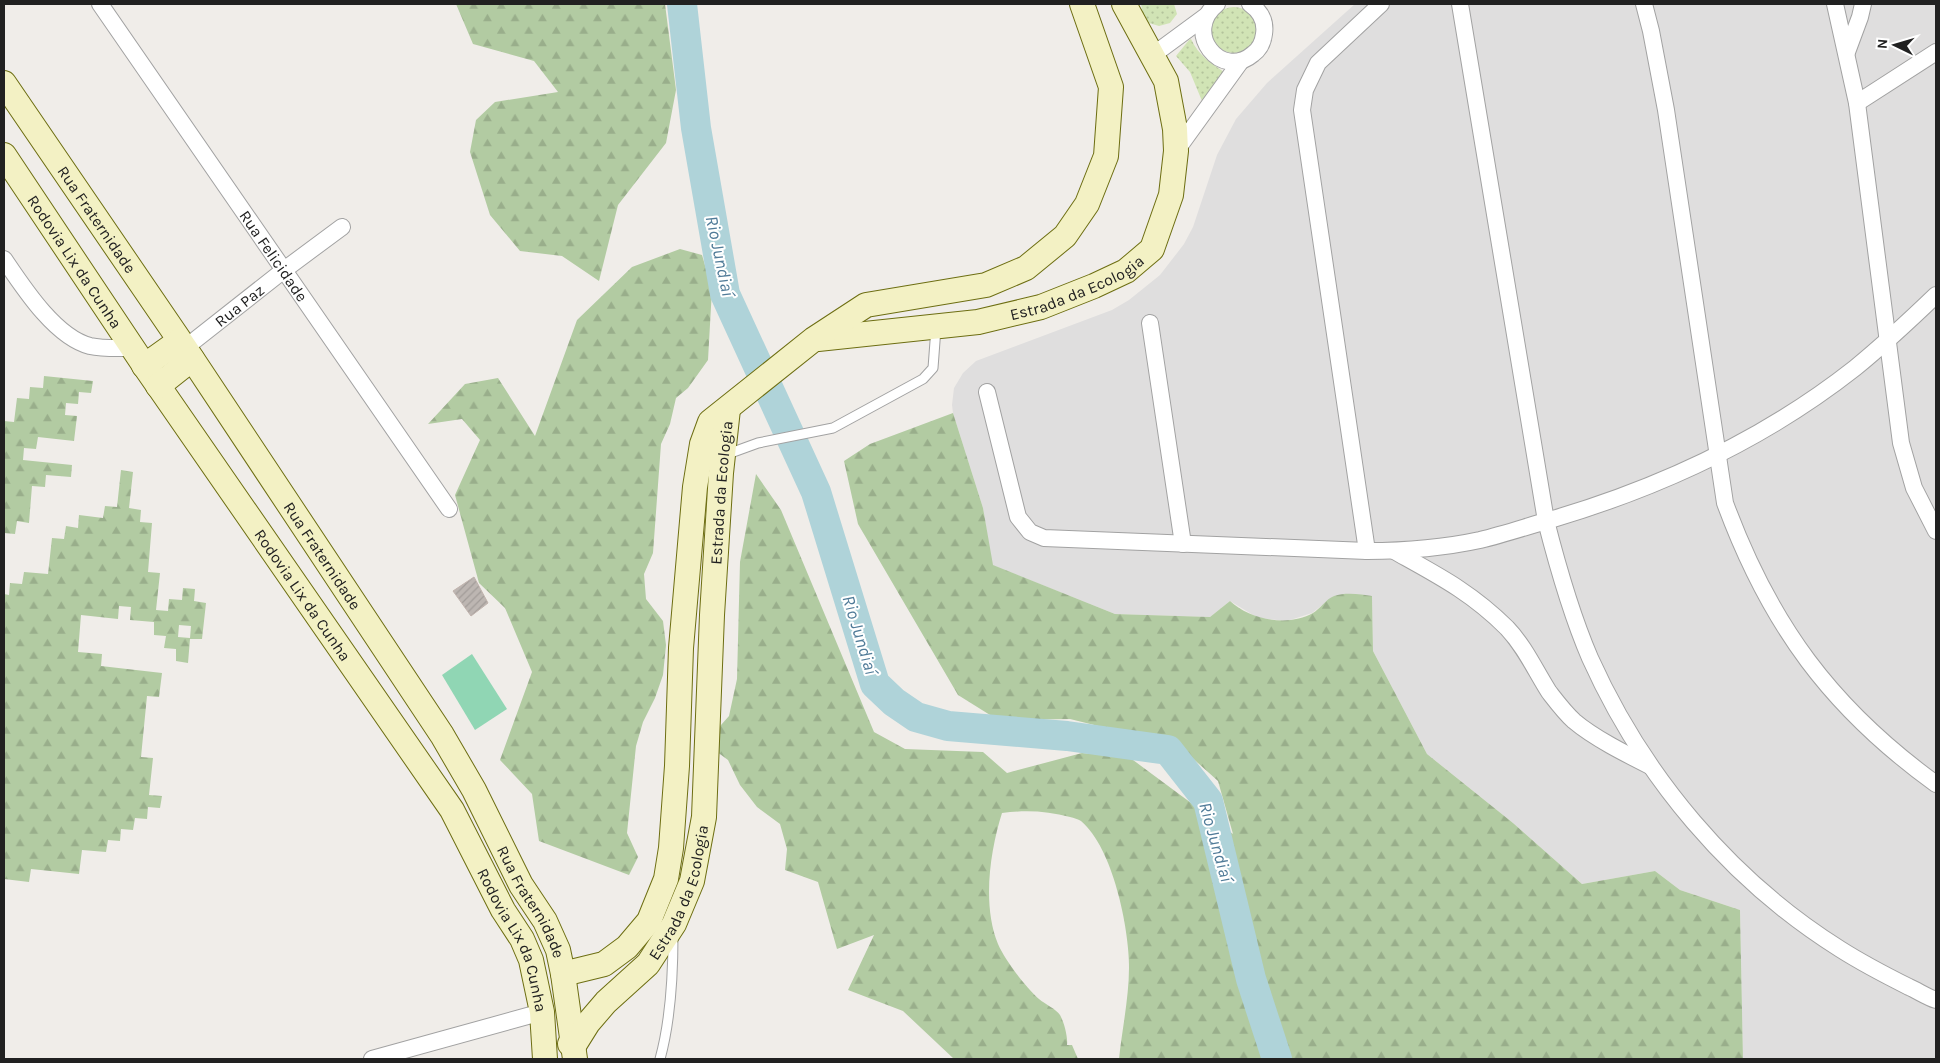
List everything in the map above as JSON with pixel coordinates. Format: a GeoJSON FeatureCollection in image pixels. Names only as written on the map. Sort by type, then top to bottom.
{"type":"FeatureCollection","features":[{"type":"Feature","properties":{"kind":"street","name":"Rua Felicidade"},"geometry":{"type":"LineString","coordinates":[[100,4],[449,509]]}},
{"type":"Feature","properties":{"kind":"street"},"geometry":{"type":"LineString","coordinates":[[814,339],[866,306],[986,285],[1026,268],[1065,236],[1087,204],[1106,156],[1111,86],[1082,4]]}},
{"type":"Feature","properties":{"kind":"street","name":"Estrada da Ecologia"},"geometry":{"type":"LineString","coordinates":[[574,1053],[588,1023],[606,1002],[648,964],[674,924],[692,881],[704,817],[705,751],[712,615],[711,460],[702,444],[710,422],[814,339],[936,328],[978,322],[1041,307],[1126,271],[1152,249],[1171,196],[1176,151],[1172,104],[1166,81],[1124,4]]}},
{"type":"Feature","properties":{"kind":"street"},"geometry":{"type":"LineString","coordinates":[[1176,151],[1241,61],[1256,52],[1264,36],[1265,27],[1258,10],[1250,4]]}},
{"type":"Feature","properties":{"kind":"street"},"geometry":{"type":"LineString","coordinates":[[1368,552],[1302,110],[1305,90],[1318,63],[1381,4]]}},
{"type":"Feature","properties":{"kind":"street"},"geometry":{"type":"LineString","coordinates":[[1460,4],[1546,522],[1564,586],[1590,657],[1624,724],[1650,766],[1689,817],[1714,845],[1768,896],[1819,935],[1857,960],[1936,1000]]}},
{"type":"Feature","properties":{"kind":"street"},"geometry":{"type":"LineString","coordinates":[[1644,4],[1652,31],[1666,110],[1725,503],[1738,539],[1758,582],[1792,640],[1814,670],[1861,723],[1897,755],[1936,784]]}},
{"type":"Feature","properties":{"kind":"street"},"geometry":{"type":"LineString","coordinates":[[1835,4],[1857,103],[1897,421],[1905,459],[1914,488],[1936,529]]}},
{"type":"Feature","properties":{"kind":"street"},"geometry":{"type":"LineString","coordinates":[[1847,52],[1860,17],[1862,4]]}},
{"type":"Feature","properties":{"kind":"street"},"geometry":{"type":"LineString","coordinates":[[1153,55],[1209,8]]}},
{"type":"Feature","properties":{"kind":"street"},"geometry":{"type":"LineString","coordinates":[[1209,8],[1203,24],[1202,34],[1204,42],[1209,50],[1224,60],[1241,61]]}},
{"type":"Feature","properties":{"kind":"street"},"geometry":{"type":"LineString","coordinates":[[1857,103],[1936,52]]}},
{"type":"Feature","properties":{"kind":"street","name":"Rua Fraternidade"},"geometry":{"type":"LineString","coordinates":[[4,83],[185,349],[442,735],[474,790],[521,885],[545,921],[558,950],[564,974],[574,1053]]}},
{"type":"Feature","properties":{"kind":"street","name":"Rodovia Lix da Cunha"},"geometry":{"type":"LineString","coordinates":[[4,155],[138,357],[452,810],[503,910],[522,939],[530,960],[542,1012],[545,1059]]}},
{"type":"Feature","properties":{"kind":"street","name":"Rua Paz"},"geometry":{"type":"LineString","coordinates":[[185,349],[284,270],[342,228]]}},
{"type":"Feature","properties":{"kind":"street"},"geometry":{"type":"LineString","coordinates":[[4,259],[43,312],[65,333],[88,345],[138,357],[185,349]]}},
{"type":"Feature","properties":{"kind":"street"},"geometry":{"type":"LineString","coordinates":[[987,392],[1018,517],[1030,532],[1044,538],[1368,552],[1446,546],[1479,540],[1546,522],[1633,493],[1718,455],[1754,436],[1855,368],[1936,295]]}},
{"type":"Feature","properties":{"kind":"street"},"geometry":{"type":"LineString","coordinates":[[1150,323],[1183,544]]}},
{"type":"Feature","properties":{"kind":"street"},"geometry":{"type":"LineString","coordinates":[[158,386],[185,349]]}},
{"type":"Feature","properties":{"kind":"street","name":"Estrada da Ecologia"},"geometry":{"type":"LineString","coordinates":[[564,974],[604,964],[627,947],[649,921],[666,879],[671,848],[677,766],[681,648],[695,487],[711,460]]}},
{"type":"Feature","properties":{"kind":"street"},"geometry":{"type":"LineString","coordinates":[[1394,551],[1460,588],[1484,606],[1508,630],[1531,659],[1549,692],[1573,721],[1620,751],[1650,766]]}},
{"type":"Feature","properties":{"kind":"street"},"geometry":{"type":"LineString","coordinates":[[372,1059],[542,1012],[564,974]]}},
{"type":"Feature","properties":{"kind":"street"},"geometry":{"type":"LineString","coordinates":[[542,1012],[574,1053]]}},
{"type":"Feature","properties":{"kind":"lane"},"geometry":{"type":"LineString","coordinates":[[711,460],[758,444],[834,428],[923,379],[933,368],[936,328]]}},
{"type":"Feature","properties":{"kind":"lane"},"geometry":{"type":"LineString","coordinates":[[660,1059],[666,1039],[673,980],[674,924]]}},
{"type":"Feature","properties":{"kind":"shaded area"},"geometry":{"type":"Polygon","coordinates":[[[1355,4],[1936,4],[1936,1059],[1743,1059],[1740,910],[1680,890],[1655,871],[1582,884],[1513,823],[1427,754],[1373,651],[1372,596],[1334,596],[1312,613],[1287,621],[1258,618],[1230,601],[1210,617],[1115,614],[992,565],[983,508],[953,413],[954,388],[963,373],[976,361],[1112,310],[1129,300],[1160,275],[1184,244],[1193,227],[1217,155],[1236,119],[1267,83],[1355,4]]]}},
{"type":"Feature","properties":{"kind":"green space"},"geometry":{"type":"Polygon","coordinates":[[[456,4],[665,4],[676,90],[666,143],[618,205],[599,281],[562,256],[520,251],[490,215],[470,152],[476,120],[495,102],[558,92],[534,61],[473,44],[456,4]]]}},
{"type":"Feature","properties":{"kind":"green space"},"geometry":{"type":"Polygon","coordinates":[[[1141,4],[1174,4],[1177,14],[1170,23],[1159,26],[1149,23],[1143,14],[1141,4]]]}},
{"type":"Feature","properties":{"kind":"green space"},"geometry":{"type":"Polygon","coordinates":[[[1234,7],[1247,11],[1253,17],[1257,30],[1253,43],[1247,49],[1234,53],[1221,49],[1215,43],[1211,30],[1215,17],[1221,11],[1234,7]]]}},
{"type":"Feature","properties":{"kind":"green space"},"geometry":{"type":"Polygon","coordinates":[[[1191,39],[1201,54],[1224,72],[1202,101],[1190,72],[1176,56],[1191,39]]]}},
{"type":"Feature","properties":{"kind":"green space"},"geometry":{"type":"Polygon","coordinates":[[[680,249],[702,255],[712,289],[708,360],[688,388],[676,398],[670,424],[661,444],[653,553],[644,574],[646,599],[663,621],[666,645],[663,675],[655,698],[643,722],[636,746],[627,833],[638,857],[629,875],[539,841],[532,794],[500,760],[532,672],[505,608],[479,583],[455,495],[480,440],[462,419],[428,424],[465,384],[498,378],[535,436],[577,320],[632,267],[680,249]]]}},
{"type":"Feature","properties":{"kind":"green space"},"geometry":{"type":"Polygon","coordinates":[[[44,376],[93,381],[91,393],[79,392],[78,404],[66,403],[65,415],[77,416],[74,441],[38,437],[36,449],[24,448],[23,460],[72,465],[71,477],[46,475],[45,487],[32,486],[29,523],[17,521],[15,534],[4,533],[4,421],[14,422],[17,398],[29,399],[30,387],[43,388],[44,376]]]}},
{"type":"Feature","properties":{"kind":"green space"},"geometry":{"type":"Polygon","coordinates":[[[953,413],[983,508],[993,565],[1115,614],[1210,617],[1230,601],[1238,608],[1259,617],[1293,620],[1313,613],[1334,596],[1358,594],[1372,596],[1373,651],[1427,754],[1513,823],[1582,884],[1655,871],[1680,890],[1740,910],[1743,1059],[1119,1059],[1129,968],[1126,932],[1117,890],[1102,850],[1092,833],[1081,821],[1053,813],[1002,813],[991,861],[989,878],[990,912],[998,944],[1006,958],[1034,994],[1060,1015],[1067,1038],[1067,1045],[1072,1045],[1078,1059],[954,1059],[903,1011],[848,990],[874,935],[837,949],[818,882],[785,870],[787,849],[780,824],[757,807],[740,785],[728,760],[705,743],[729,716],[737,679],[740,562],[756,474],[781,510],[874,732],[905,749],[983,752],[1007,773],[1082,753],[1129,757],[1233,834],[1218,781],[1179,746],[1070,719],[998,720],[958,695],[858,524],[844,461],[870,444],[953,413]]]}},
{"type":"Feature","properties":{"kind":"green space"},"geometry":{"type":"Polygon","coordinates":[[[121,470],[133,472],[129,508],[141,510],[140,522],[152,523],[148,572],[160,573],[156,610],[168,611],[169,599],[182,600],[183,588],[195,589],[194,601],[206,603],[202,639],[190,639],[188,663],[176,661],[176,649],[164,648],[166,636],[154,635],[154,622],[130,620],[131,607],[119,606],[118,619],[81,615],[78,652],[102,654],[101,666],[162,673],[159,697],[147,696],[141,757],[153,758],[149,795],[162,796],[160,808],[148,807],[147,819],[135,818],[133,830],[121,829],[120,841],[108,840],[106,852],[82,850],[79,874],[31,869],[29,882],[4,879],[4,594],[9,595],[10,583],[22,584],[24,572],[48,574],[52,538],[64,539],[66,526],[78,528],[79,515],[103,518],[105,506],[117,507],[121,470]],[[179,625],[178,637],[190,638],[191,626],[179,625]]]}},
{"type":"Feature","properties":{"kind":"green space"},"geometry":{"type":"Polygon","coordinates":[[[472,654],[507,709],[475,730],[442,675],[472,654]]]}},
{"type":"Feature","properties":{"kind":"building"},"geometry":{"type":"Polygon","coordinates":[[[474,577],[488,603],[471,616],[453,591],[474,577]]]}},
{"type":"Feature","properties":{"kind":"waterway","name":"Rio Jundiaí"},"geometry":{"type":"LineString","coordinates":[[682,4],[696,128],[725,294],[816,492],[875,684],[894,702],[916,717],[948,726],[1067,736],[1168,750],[1208,801],[1251,979],[1277,1059]]}}]}
